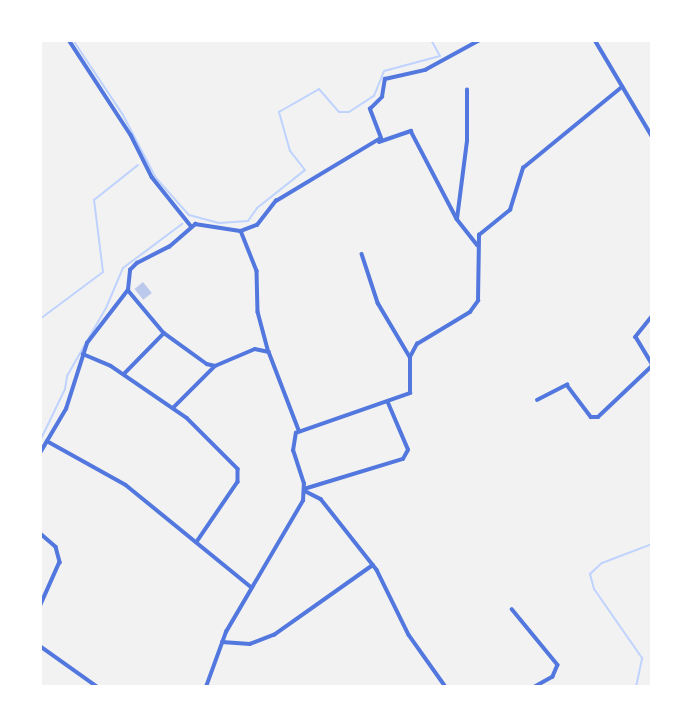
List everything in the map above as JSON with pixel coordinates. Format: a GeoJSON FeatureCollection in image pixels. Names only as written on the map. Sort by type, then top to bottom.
{"type":"FeatureCollection","features":[{"type":"Feature","properties":{"kind":"street"},"geometry":{"type":"LineString","coordinates":[[69,40],[131,135],[152,177],[191,226],[241,231],[257,225],[276,201],[377,142],[411,131],[457,219],[478,246]]}},
{"type":"Feature","properties":{"kind":"street"},"geometry":{"type":"LineString","coordinates":[[377,142],[382,132],[370,108],[382,97],[385,79],[425,70],[480,40]]}},
{"type":"Feature","properties":{"kind":"street"},"geometry":{"type":"LineString","coordinates":[[596,40],[652,136]]}},
{"type":"Feature","properties":{"kind":"street"},"geometry":{"type":"LineString","coordinates":[[410,358],[417,344],[470,312],[478,301],[478,246],[481,232],[510,210],[526,165],[622,87]]}},
{"type":"Feature","properties":{"kind":"street"},"geometry":{"type":"LineString","coordinates":[[457,219],[467,141],[467,90]]}},
{"type":"Feature","properties":{"kind":"street"},"geometry":{"type":"LineString","coordinates":[[40,453],[66,409],[83,354],[96,328],[128,290],[130,270],[137,263],[169,247],[191,226]]}},
{"type":"Feature","properties":{"kind":"street"},"geometry":{"type":"LineString","coordinates":[[241,231],[257,271],[258,312],[269,352],[299,431],[293,451],[305,490],[321,499],[373,565],[409,635],[446,687]]}},
{"type":"Feature","properties":{"kind":"street"},"geometry":{"type":"LineString","coordinates":[[299,431],[406,397],[412,390],[410,358],[378,303],[362,254]]}},
{"type":"Feature","properties":{"kind":"street"},"geometry":{"type":"LineString","coordinates":[[128,290],[164,333],[196,358],[215,366]]}},
{"type":"Feature","properties":{"kind":"street"},"geometry":{"type":"LineString","coordinates":[[537,400],[567,385],[591,417],[598,417],[652,365],[636,337],[652,317]]}},
{"type":"Feature","properties":{"kind":"street"},"geometry":{"type":"LineString","coordinates":[[124,374],[164,333]]}},
{"type":"Feature","properties":{"kind":"street"},"geometry":{"type":"LineString","coordinates":[[173,408],[215,366],[255,349],[269,352]]}},
{"type":"Feature","properties":{"kind":"street"},"geometry":{"type":"LineString","coordinates":[[83,354],[124,374],[173,408],[240,473],[197,542]]}},
{"type":"Feature","properties":{"kind":"street"},"geometry":{"type":"LineString","coordinates":[[206,687],[222,642],[305,490],[402,459],[408,450],[388,403]]}},
{"type":"Feature","properties":{"kind":"street"},"geometry":{"type":"LineString","coordinates":[[47,441],[125,485],[251,587]]}},
{"type":"Feature","properties":{"kind":"street"},"geometry":{"type":"LineString","coordinates":[[40,533],[56,547],[60,562],[40,607]]}},
{"type":"Feature","properties":{"kind":"street"},"geometry":{"type":"LineString","coordinates":[[222,642],[250,644],[274,635],[373,565]]}},
{"type":"Feature","properties":{"kind":"street"},"geometry":{"type":"LineString","coordinates":[[512,609],[558,664],[552,677],[536,687]]}},
{"type":"Feature","properties":{"kind":"street"},"geometry":{"type":"LineString","coordinates":[[40,646],[97,687]]}},
{"type":"Feature","properties":{"kind":"building"},"geometry":{"type":"Polygon","coordinates":[[[143,282],[152,293],[143,300],[134,289],[143,282]]]}},
{"type":"Feature","properties":{"kind":"waterway"},"geometry":{"type":"LineString","coordinates":[[73,40],[123,115],[156,178],[189,215],[219,223],[248,221],[257,208],[305,170],[290,151],[279,112],[319,89],[339,112],[349,112],[374,96],[384,71],[440,56],[431,40]]}},
{"type":"Feature","properties":{"kind":"waterway"},"geometry":{"type":"LineString","coordinates":[[40,319],[103,272],[94,200],[138,165]]}},
{"type":"Feature","properties":{"kind":"waterway"},"geometry":{"type":"LineString","coordinates":[[40,441],[65,389],[67,376],[106,308],[123,268],[182,224]]}},
{"type":"Feature","properties":{"kind":"waterway"},"geometry":{"type":"LineString","coordinates":[[636,687],[642,658],[594,589],[590,574],[602,563],[652,544]]}}]}
